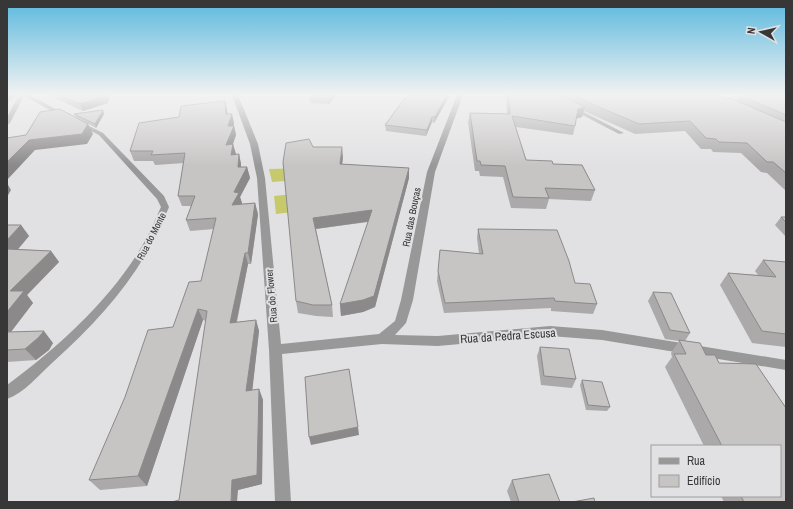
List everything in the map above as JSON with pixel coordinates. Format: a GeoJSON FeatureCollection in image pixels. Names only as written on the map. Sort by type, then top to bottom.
{"type":"FeatureCollection","features":[{"type":"Feature","properties":{"kind":"street","name":"Rua do Monte"},"geometry":{"type":"LineString","coordinates":[[7,393],[72,339],[101,308],[140,260],[161,220],[165,207],[161,198],[101,134],[72,119]]}},
{"type":"Feature","properties":{"kind":"street","name":"Rua do Flower"},"geometry":{"type":"LineString","coordinates":[[244,119],[254,144],[261,178],[275,350],[283,502]]}},
{"type":"Feature","properties":{"kind":"street","name":"Rua das Bouças"},"geometry":{"type":"LineString","coordinates":[[382,339],[400,323],[407,300],[431,172],[451,119]]}},
{"type":"Feature","properties":{"kind":"street"},"geometry":{"type":"LineString","coordinates":[[593,119],[621,133]]}},
{"type":"Feature","properties":{"kind":"street","name":"Rua da Pedra Escusa"},"geometry":{"type":"LineString","coordinates":[[275,350],[382,339],[438,341],[550,331],[602,335],[786,365]]}},
{"type":"Feature","properties":{"kind":"street"},"geometry":{"type":"LineString","coordinates":[[743,358],[753,371]]}},
{"type":"Feature","properties":{"kind":"green space"},"geometry":{"type":"Polygon","coordinates":[[[349,167],[347,176],[272,182],[269,169],[349,167]]]}},
{"type":"Feature","properties":{"kind":"green space"},"geometry":{"type":"Polygon","coordinates":[[[346,188],[327,208],[276,214],[274,196],[346,188]]]}},
{"type":"Feature","properties":{"kind":"building"},"geometry":{"type":"Polygon","coordinates":[[[36,119],[78,119],[88,124],[82,134],[29,140],[7,162],[7,138],[26,135],[36,119]]]}},
{"type":"Feature","properties":{"kind":"building"},"geometry":{"type":"Polygon","coordinates":[[[84,119],[98,119],[95,124],[84,119]]]}},
{"type":"Feature","properties":{"kind":"building"},"geometry":{"type":"Polygon","coordinates":[[[167,119],[230,119],[228,126],[234,126],[226,145],[233,144],[231,155],[239,154],[238,167],[247,167],[234,192],[239,193],[232,205],[255,203],[248,253],[245,253],[230,323],[256,320],[246,391],[259,389],[257,475],[232,480],[231,502],[172,502],[179,500],[207,311],[198,309],[138,476],[89,480],[125,397],[148,330],[173,327],[189,282],[201,281],[216,218],[186,220],[195,196],[178,196],[185,153],[151,155],[153,151],[130,151],[139,123],[167,119]]]}},
{"type":"Feature","properties":{"kind":"building"},"geometry":{"type":"Polygon","coordinates":[[[390,119],[431,119],[427,130],[385,125],[390,119]]]}},
{"type":"Feature","properties":{"kind":"building"},"geometry":{"type":"Polygon","coordinates":[[[471,119],[513,119],[526,160],[552,161],[553,164],[582,165],[595,190],[545,188],[549,198],[513,197],[505,166],[481,165],[480,161],[477,161],[471,119]]]}},
{"type":"Feature","properties":{"kind":"building"},"geometry":{"type":"Polygon","coordinates":[[[529,119],[576,119],[575,126],[529,119]]]}},
{"type":"Feature","properties":{"kind":"building"},"geometry":{"type":"Polygon","coordinates":[[[627,119],[778,119],[786,122],[786,173],[773,162],[767,162],[747,143],[719,142],[716,139],[706,138],[690,121],[639,124],[627,119]]]}},
{"type":"Feature","properties":{"kind":"building"},"geometry":{"type":"Polygon","coordinates":[[[309,139],[313,147],[342,147],[340,164],[409,168],[374,296],[363,300],[340,304],[372,210],[313,218],[332,305],[313,305],[296,301],[283,162],[286,143],[309,139]]]}},
{"type":"Feature","properties":{"kind":"building"},"geometry":{"type":"Polygon","coordinates":[[[781,217],[786,217],[786,222],[781,217]]]}},
{"type":"Feature","properties":{"kind":"building"},"geometry":{"type":"Polygon","coordinates":[[[7,225],[21,225],[7,240],[7,225]]]}},
{"type":"Feature","properties":{"kind":"building"},"geometry":{"type":"Polygon","coordinates":[[[478,229],[557,230],[569,261],[575,283],[590,284],[597,304],[555,301],[554,298],[445,303],[438,271],[440,250],[483,254],[478,229]]]}},
{"type":"Feature","properties":{"kind":"building"},"geometry":{"type":"Polygon","coordinates":[[[7,249],[51,251],[10,291],[24,291],[7,312],[7,249]]]}},
{"type":"Feature","properties":{"kind":"building"},"geometry":{"type":"Polygon","coordinates":[[[763,260],[786,262],[786,334],[762,331],[728,273],[776,277],[763,260]]]}},
{"type":"Feature","properties":{"kind":"building"},"geometry":{"type":"Polygon","coordinates":[[[653,292],[671,293],[690,333],[670,330],[653,292]]]}},
{"type":"Feature","properties":{"kind":"building"},"geometry":{"type":"Polygon","coordinates":[[[44,331],[25,349],[7,350],[7,332],[44,331]]]}},
{"type":"Feature","properties":{"kind":"building"},"geometry":{"type":"Polygon","coordinates":[[[679,340],[700,343],[706,355],[715,355],[719,363],[756,364],[786,408],[786,502],[744,502],[742,497],[781,497],[781,445],[721,445],[674,354],[686,354],[679,340]]]}},
{"type":"Feature","properties":{"kind":"building"},"geometry":{"type":"Polygon","coordinates":[[[540,347],[569,349],[576,379],[544,376],[540,347]]]}},
{"type":"Feature","properties":{"kind":"building"},"geometry":{"type":"Polygon","coordinates":[[[349,369],[358,427],[309,437],[305,377],[349,369]]]}},
{"type":"Feature","properties":{"kind":"building"},"geometry":{"type":"Polygon","coordinates":[[[582,380],[602,382],[610,407],[588,405],[582,380]]]}},
{"type":"Feature","properties":{"kind":"building"},"geometry":{"type":"Polygon","coordinates":[[[549,474],[560,502],[519,502],[512,480],[549,474]]]}},
{"type":"Feature","properties":{"kind":"building"},"geometry":{"type":"Polygon","coordinates":[[[594,498],[595,502],[572,502],[594,498]]]}}]}
